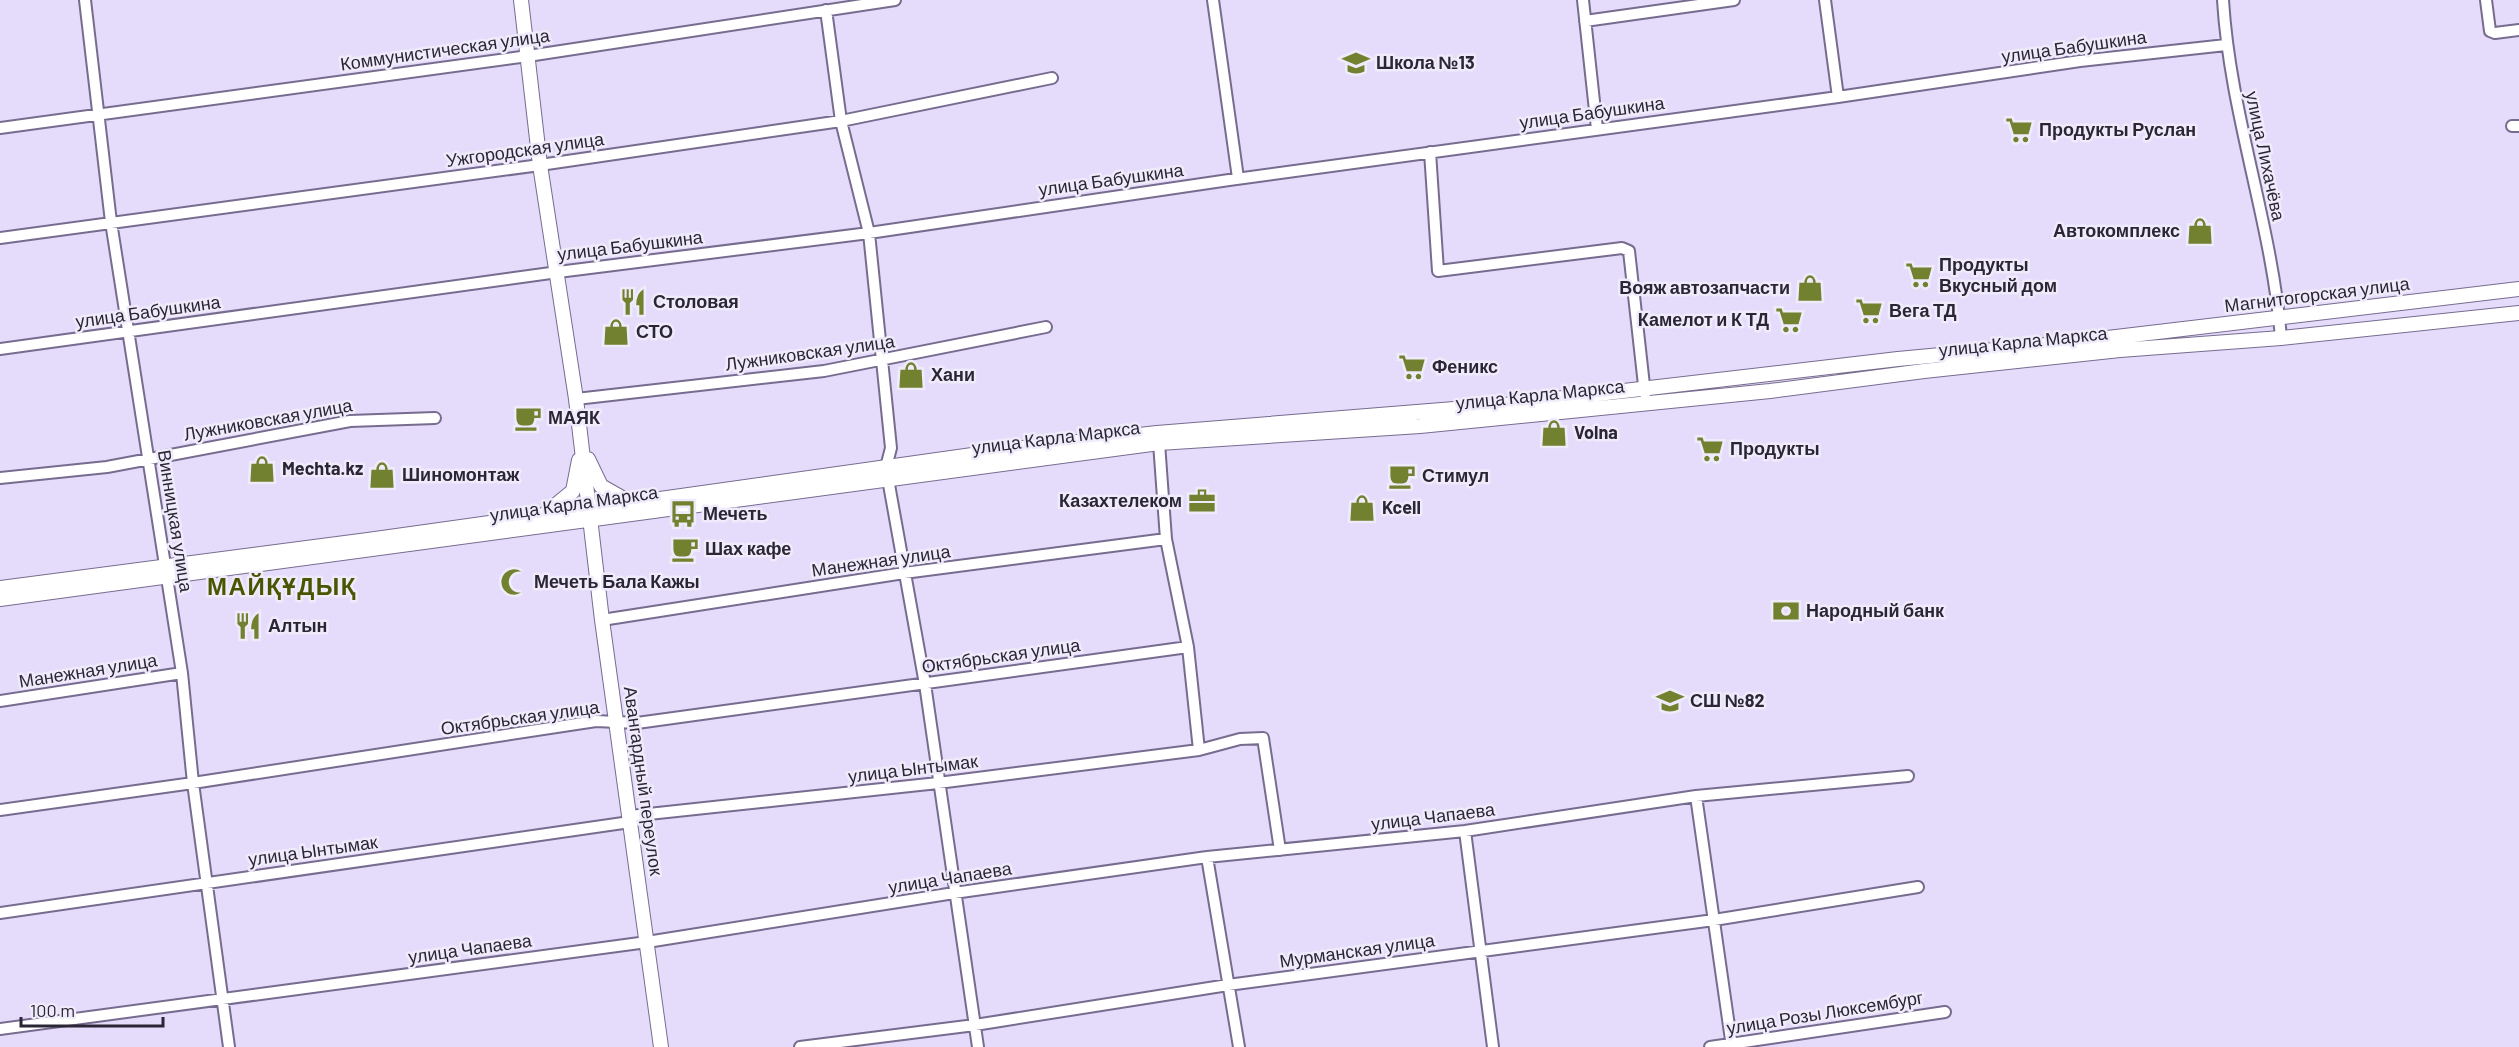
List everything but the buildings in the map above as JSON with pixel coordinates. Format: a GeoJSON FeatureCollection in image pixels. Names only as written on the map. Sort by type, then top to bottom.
{"type":"FeatureCollection","features":[{"type":"Feature","properties":{"kind":"main road"},"geometry":{"type":"LineString","coordinates":[[521,0],[540,165],[558,272],[580,440],[573,491],[543,515]]}},
{"type":"Feature","properties":{"kind":"main road","name":"Магнитогорская улица"},"geometry":{"type":"LineString","coordinates":[[2119,343],[2280,317],[2519,289]]}},
{"type":"Feature","properties":{"kind":"main road","name":"Магнитогорская улица"},"geometry":{"type":"LineString","coordinates":[[2119,343],[2281,338],[2519,313]]}},
{"type":"Feature","properties":{"kind":"main road","name":"улица Карла Маркса"},"geometry":{"type":"LineString","coordinates":[[0,588],[166,571],[887,473],[1146,435],[1424,413],[1644,387],[2119,343]]}},
{"type":"Feature","properties":{"kind":"main road","name":"улица Карла Маркса"},"geometry":{"type":"LineString","coordinates":[[0,599],[166,571],[543,515],[591,514],[631,503],[1159,443],[1420,426],[1770,391],[2119,343]]}},
{"type":"Feature","properties":{"kind":"main road"},"geometry":{"type":"LineString","coordinates":[[580,440],[601,486],[631,503]]}},
{"type":"Feature","properties":{"kind":"main road","name":"Авангардный переулок"},"geometry":{"type":"LineString","coordinates":[[580,440],[591,514],[602,620],[618,722],[661,1047]]}},
{"type":"Feature","properties":{"kind":"street","name":"Винницкая улица"},"geometry":{"type":"LineString","coordinates":[[85,0],[111,222],[182,673],[193,783],[229,1047]]}},
{"type":"Feature","properties":{"kind":"street","name":"Коммунистическая улица"},"geometry":{"type":"LineString","coordinates":[[0,128],[528,56],[895,0]]}},
{"type":"Feature","properties":{"kind":"street"},"geometry":{"type":"LineString","coordinates":[[1213,0],[1238,178]]}},
{"type":"Feature","properties":{"kind":"street"},"geometry":{"type":"LineString","coordinates":[[1582,0],[1597,129]]}},
{"type":"Feature","properties":{"kind":"street"},"geometry":{"type":"LineString","coordinates":[[1585,21],[1734,0]]}},
{"type":"Feature","properties":{"kind":"street"},"geometry":{"type":"LineString","coordinates":[[1825,0],[1838,97]]}},
{"type":"Feature","properties":{"kind":"street","name":"улица Лихачёва"},"geometry":{"type":"LineString","coordinates":[[2223,0],[2226,45],[2280,317],[2281,338]]}},
{"type":"Feature","properties":{"kind":"street"},"geometry":{"type":"LineString","coordinates":[[2486,0],[2490,31],[2495,33],[2519,30]]}},
{"type":"Feature","properties":{"kind":"street"},"geometry":{"type":"LineString","coordinates":[[826,10],[841,122],[868,233],[891,448],[887,473],[925,684],[978,1047]]}},
{"type":"Feature","properties":{"kind":"street","name":"улица Бабушкина"},"geometry":{"type":"LineString","coordinates":[[0,349],[558,272],[868,233],[1238,178],[1838,97],[2080,61],[2226,45]]}},
{"type":"Feature","properties":{"kind":"street","name":"Ужгородская улица"},"geometry":{"type":"LineString","coordinates":[[0,238],[841,122],[1052,78]]}},
{"type":"Feature","properties":{"kind":"street"},"geometry":{"type":"LineString","coordinates":[[1430,152],[1438,271],[1626,248],[1629,251],[1646,403]]}},
{"type":"Feature","properties":{"kind":"street","name":"Лужниковская улица"},"geometry":{"type":"LineString","coordinates":[[576,399],[824,371],[1046,327]]}},
{"type":"Feature","properties":{"kind":"street","name":"Лужниковская улица"},"geometry":{"type":"LineString","coordinates":[[0,478],[107,466],[350,421],[435,418]]}},
{"type":"Feature","properties":{"kind":"street"},"geometry":{"type":"LineString","coordinates":[[1159,443],[1166,539],[1188,647],[1199,750]]}},
{"type":"Feature","properties":{"kind":"street","name":"Манежная улица"},"geometry":{"type":"LineString","coordinates":[[602,620],[904,573],[1166,539]]}},
{"type":"Feature","properties":{"kind":"street","name":"Октябрьская улица"},"geometry":{"type":"LineString","coordinates":[[0,810],[193,783],[596,721],[637,723],[1188,647]]}},
{"type":"Feature","properties":{"kind":"street","name":"Манежная улица"},"geometry":{"type":"LineString","coordinates":[[0,701],[182,673]]}},
{"type":"Feature","properties":{"kind":"street","name":"улица Ынтымак"},"geometry":{"type":"LineString","coordinates":[[0,913],[630,819],[1199,750],[1240,739],[1263,738],[1280,850]]}},
{"type":"Feature","properties":{"kind":"street","name":"улица Чапаева"},"geometry":{"type":"LineString","coordinates":[[0,1029],[647,942],[954,893],[1207,857],[1465,831],[1696,796],[1908,776]]}},
{"type":"Feature","properties":{"kind":"street"},"geometry":{"type":"LineString","coordinates":[[1696,796],[1732,1046]]}},
{"type":"Feature","properties":{"kind":"street"},"geometry":{"type":"LineString","coordinates":[[1465,831],[1493,1047]]}},
{"type":"Feature","properties":{"kind":"street"},"geometry":{"type":"LineString","coordinates":[[1207,857],[1239,1047]]}},
{"type":"Feature","properties":{"kind":"street","name":"Мурманская улица"},"geometry":{"type":"LineString","coordinates":[[800,1047],[975,1025],[1228,985],[1714,920],[1918,887]]}},
{"type":"Feature","properties":{"kind":"street","name":"улица Розы Люксембург"},"geometry":{"type":"LineString","coordinates":[[1710,1047],[1732,1046],[1945,1012]]}},
{"type":"Feature","properties":{"kind":"place","name":"Школа №13"},"geometry":{"type":"Point","coordinates":[1356,63]}},
{"type":"Feature","properties":{"kind":"place","name":"Продукты Руслан"},"geometry":{"type":"Point","coordinates":[2019,130]}},
{"type":"Feature","properties":{"kind":"place","name":"Автокомплекс"},"geometry":{"type":"Point","coordinates":[2200,231]}},
{"type":"Feature","properties":{"kind":"place","name":"Продукты Вкусный дом"},"geometry":{"type":"Point","coordinates":[1919,275]}},
{"type":"Feature","properties":{"kind":"place","name":"Вояж автозапчасти"},"geometry":{"type":"Point","coordinates":[1810,288]}},
{"type":"Feature","properties":{"kind":"place","name":"Столовая"},"geometry":{"type":"Point","coordinates":[633,302]}},
{"type":"Feature","properties":{"kind":"place","name":"Вега ТД"},"geometry":{"type":"Point","coordinates":[1869,311]}},
{"type":"Feature","properties":{"kind":"place","name":"Камелот и К ТД"},"geometry":{"type":"Point","coordinates":[1789,320]}},
{"type":"Feature","properties":{"kind":"place","name":"СТО"},"geometry":{"type":"Point","coordinates":[616,332]}},
{"type":"Feature","properties":{"kind":"place","name":"Феникс"},"geometry":{"type":"Point","coordinates":[1412,367]}},
{"type":"Feature","properties":{"kind":"place","name":"Хани"},"geometry":{"type":"Point","coordinates":[911,375]}},
{"type":"Feature","properties":{"kind":"place","name":"МАЯК"},"geometry":{"type":"Point","coordinates":[528,418]}},
{"type":"Feature","properties":{"kind":"place","name":"Volna"},"geometry":{"type":"Point","coordinates":[1554,433]}},
{"type":"Feature","properties":{"kind":"place","name":"Продукты"},"geometry":{"type":"Point","coordinates":[1710,449]}},
{"type":"Feature","properties":{"kind":"place","name":"Mechta.kz"},"geometry":{"type":"Point","coordinates":[262,469]}},
{"type":"Feature","properties":{"kind":"place","name":"Шиномонтаж"},"geometry":{"type":"Point","coordinates":[382,475]}},
{"type":"Feature","properties":{"kind":"place","name":"Стимул"},"geometry":{"type":"Point","coordinates":[1402,476]}},
{"type":"Feature","properties":{"kind":"place","name":"Казахтелеком"},"geometry":{"type":"Point","coordinates":[1202,501]}},
{"type":"Feature","properties":{"kind":"place","name":"Kcell"},"geometry":{"type":"Point","coordinates":[1362,508]}},
{"type":"Feature","properties":{"kind":"place","name":"Мечеть"},"geometry":{"type":"Point","coordinates":[683,514]}},
{"type":"Feature","properties":{"kind":"place","name":"Шах кафе"},"geometry":{"type":"Point","coordinates":[685,549]}},
{"type":"Feature","properties":{"kind":"place","name":"Мечеть Бала Кажы"},"geometry":{"type":"Point","coordinates":[514,582]}},
{"type":"Feature","properties":{"kind":"place","name":"Народный банк"},"geometry":{"type":"Point","coordinates":[1786,611]}},
{"type":"Feature","properties":{"kind":"place","name":"Алтын"},"geometry":{"type":"Point","coordinates":[248,626]}},
{"type":"Feature","properties":{"kind":"place","name":"СШ №82"},"geometry":{"type":"Point","coordinates":[1670,701]}},
{"type":"Feature","properties":{"kind":"district","name":"МАЙҚҰДЫҚ"},"geometry":{"type":"Point","coordinates":[282,587]}}]}
